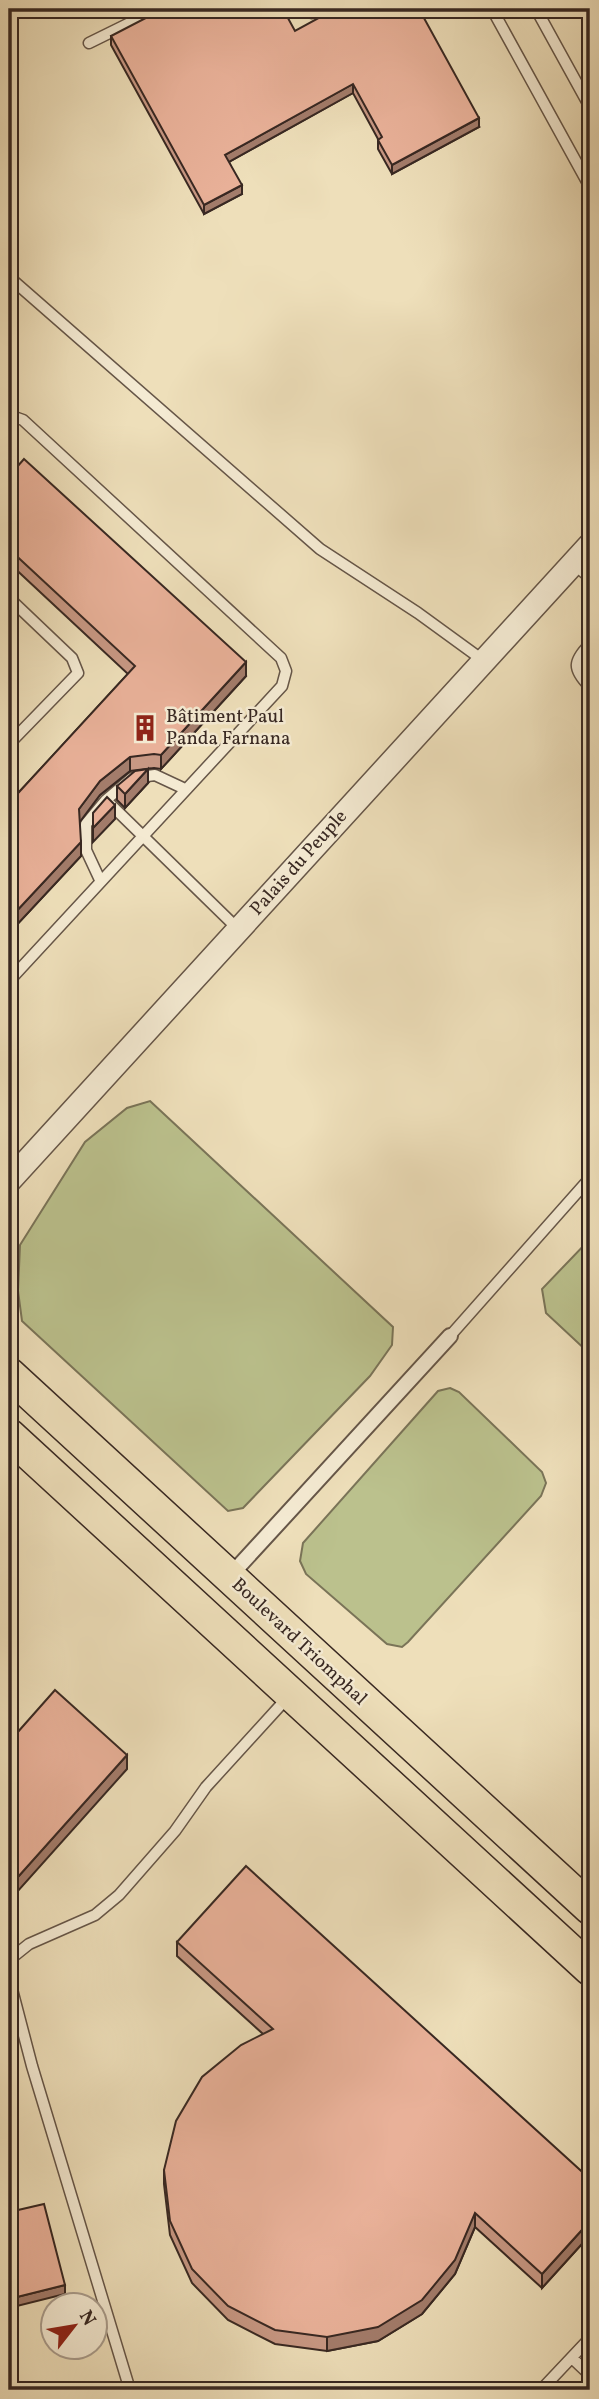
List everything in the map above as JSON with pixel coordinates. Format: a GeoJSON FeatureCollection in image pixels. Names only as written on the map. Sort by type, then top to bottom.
{"type":"FeatureCollection","features":[{"type":"Feature","properties":{"kind":"highway","name":"Boulevard Triomphal"},"geometry":{"type":"LineString","coordinates":[[9,1374],[590,1908]]}},
{"type":"Feature","properties":{"kind":"highway"},"geometry":{"type":"LineString","coordinates":[[9,1435],[590,1969]]}},
{"type":"Feature","properties":{"kind":"street","name":"Palais du Peuple"},"geometry":{"type":"LineString","coordinates":[[9,1181],[484,661],[582,571],[590,545]]}},
{"type":"Feature","properties":{"kind":"street"},"geometry":{"type":"LineString","coordinates":[[229,1577],[450,1336]]}},
{"type":"Feature","properties":{"kind":"lane"},"geometry":{"type":"LineString","coordinates":[[89,43],[158,9]]}},
{"type":"Feature","properties":{"kind":"lane"},"geometry":{"type":"LineString","coordinates":[[296,9],[312,13],[323,9]]}},
{"type":"Feature","properties":{"kind":"lane"},"geometry":{"type":"LineString","coordinates":[[492,9],[590,187]]}},
{"type":"Feature","properties":{"kind":"lane"},"geometry":{"type":"LineString","coordinates":[[536,9],[590,107]]}},
{"type":"Feature","properties":{"kind":"lane"},"geometry":{"type":"LineString","coordinates":[[9,277],[320,549],[418,613],[484,661]]}},
{"type":"Feature","properties":{"kind":"lane"},"geometry":{"type":"LineString","coordinates":[[9,415],[23,420],[281,658],[286,671],[282,685],[9,981]]}},
{"type":"Feature","properties":{"kind":"lane"},"geometry":{"type":"LineString","coordinates":[[9,598],[72,658],[78,673],[9,744]]}},
{"type":"Feature","properties":{"kind":"lane"},"geometry":{"type":"LineString","coordinates":[[590,644],[580,654],[576,663],[577,671],[590,687]]}},
{"type":"Feature","properties":{"kind":"lane"},"geometry":{"type":"LineString","coordinates":[[100,880],[86,850],[86,824],[106,800],[132,778],[155,775],[184,789]]}},
{"type":"Feature","properties":{"kind":"lane"},"geometry":{"type":"LineString","coordinates":[[106,800],[239,929]]}},
{"type":"Feature","properties":{"kind":"lane"},"geometry":{"type":"LineString","coordinates":[[450,1336],[590,1178]]}},
{"type":"Feature","properties":{"kind":"lane"},"geometry":{"type":"LineString","coordinates":[[9,1960],[29,1944],[95,1915],[119,1895],[175,1831],[206,1787],[290,1694]]}},
{"type":"Feature","properties":{"kind":"lane"},"geometry":{"type":"LineString","coordinates":[[9,1978],[32,2066],[130,2390]]}},
{"type":"Feature","properties":{"kind":"lane"},"geometry":{"type":"LineString","coordinates":[[541,2390],[590,2338]]}},
{"type":"Feature","properties":{"kind":"lane"},"geometry":{"type":"LineString","coordinates":[[572,2358],[590,2375]]}},
{"type":"Feature","properties":{"kind":"green space"},"geometry":{"type":"Polygon","coordinates":[[[150,1101],[393,1327],[392,1345],[370,1376],[243,1508],[228,1511],[22,1321],[18,1291],[20,1245],[85,1142],[127,1108],[150,1101]]]}},
{"type":"Feature","properties":{"kind":"green space"},"geometry":{"type":"Polygon","coordinates":[[[590,1239],[590,1354],[546,1313],[542,1289],[590,1239]]]}},
{"type":"Feature","properties":{"kind":"green space"},"geometry":{"type":"Polygon","coordinates":[[[450,1388],[459,1392],[542,1472],[546,1483],[541,1496],[408,1642],[402,1647],[387,1644],[306,1574],[300,1561],[303,1543],[438,1391],[450,1388]]]}},
{"type":"Feature","properties":{"kind":"building"},"geometry":{"type":"Polygon","coordinates":[[[163,9],[283,9],[295,31],[335,9],[419,9],[479,118],[392,165],[378,140],[382,137],[353,84],[225,155],[242,185],[204,205],[111,36],[163,9]]]}},
{"type":"Feature","properties":{"kind":"building","name":"Bâtiment Paul Panda Farnana"},"geometry":{"type":"Polygon","coordinates":[[[24,459],[246,662],[161,755],[130,757],[100,781],[79,809],[81,842],[12,916],[9,912],[9,803],[135,666],[9,549],[9,476],[24,459]]]}},
{"type":"Feature","properties":{"kind":"building"},"geometry":{"type":"Polygon","coordinates":[[[148,769],[125,794],[117,786],[135,771],[148,769]]]}},
{"type":"Feature","properties":{"kind":"building"},"geometry":{"type":"Polygon","coordinates":[[[107,797],[115,805],[93,828],[93,813],[107,797]]]}},
{"type":"Feature","properties":{"kind":"building"},"geometry":{"type":"Polygon","coordinates":[[[55,1690],[127,1755],[9,1887],[9,1742],[55,1690]]]}},
{"type":"Feature","properties":{"kind":"building"},"geometry":{"type":"Polygon","coordinates":[[[246,1866],[590,2179],[590,2221],[542,2274],[475,2213],[455,2260],[422,2300],[378,2327],[327,2337],[275,2330],[228,2306],[192,2269],[170,2221],[164,2170],[176,2121],[202,2077],[241,2045],[273,2029],[177,1942],[246,1866]]]}},
{"type":"Feature","properties":{"kind":"building"},"geometry":{"type":"Polygon","coordinates":[[[9,2174],[18,2210],[44,2204],[65,2285],[9,2299],[9,2174]]]}},
{"type":"Feature","properties":{"kind":"place","name":"Bâtiment Paul Panda Farnana"},"geometry":{"type":"Point","coordinates":[145,728]}}]}
